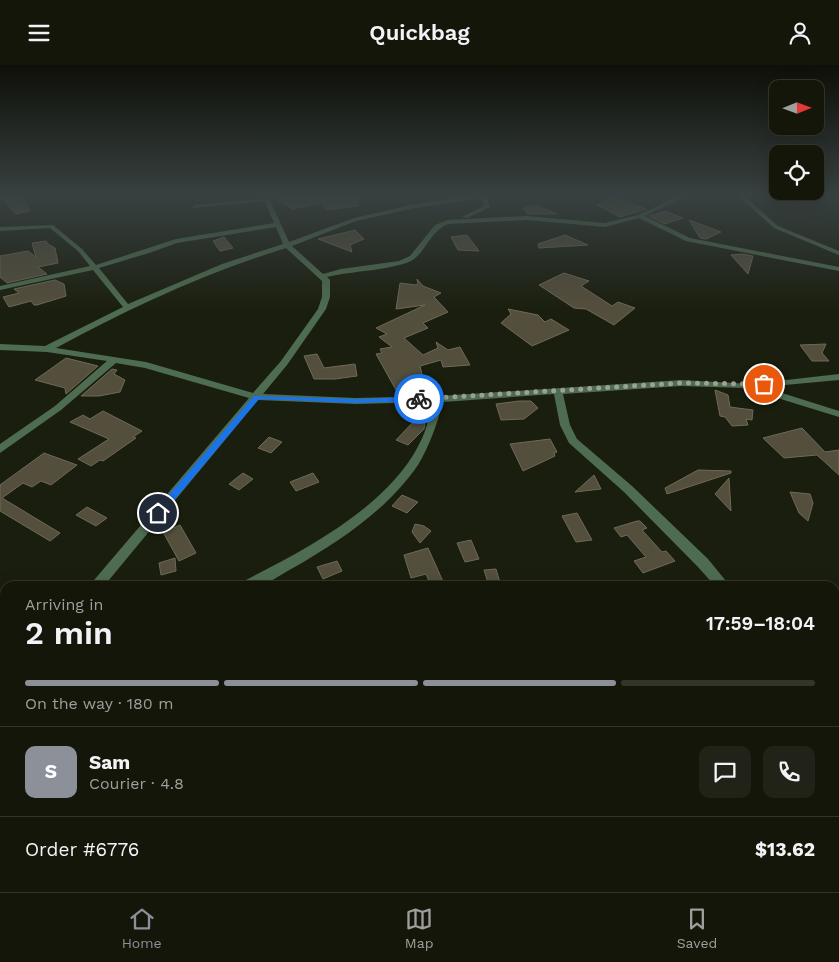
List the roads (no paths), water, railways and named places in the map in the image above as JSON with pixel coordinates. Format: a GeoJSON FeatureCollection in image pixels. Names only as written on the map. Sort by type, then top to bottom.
{"type":"FeatureCollection","features":[{"type":"Feature","properties":{"kind":"street"},"geometry":{"type":"LineString","coordinates":[[61,234],[80,249],[126,306]]}},
{"type":"Feature","properties":{"kind":"street"},"geometry":{"type":"LineString","coordinates":[[0,288],[96,267],[176,241],[223,234]]}},
{"type":"Feature","properties":{"kind":"street"},"geometry":{"type":"LineString","coordinates":[[100,581],[257,397],[284,363],[322,309],[327,285],[323,276],[287,245],[281,234]]}},
{"type":"Feature","properties":{"kind":"street"},"geometry":{"type":"LineString","coordinates":[[47,349],[126,306],[207,271],[318,234]]}},
{"type":"Feature","properties":{"kind":"street"},"geometry":{"type":"LineString","coordinates":[[323,276],[341,271],[402,263],[412,257],[430,234]]}},
{"type":"Feature","properties":{"kind":"street"},"geometry":{"type":"LineString","coordinates":[[677,234],[688,239],[839,269]]}},
{"type":"Feature","properties":{"kind":"street"},"geometry":{"type":"LineString","coordinates":[[792,234],[839,253]]}},
{"type":"Feature","properties":{"kind":"street"},"geometry":{"type":"LineString","coordinates":[[0,347],[47,349],[146,365],[257,397],[356,401],[439,399],[681,383],[746,385],[839,377]]}},
{"type":"Feature","properties":{"kind":"street"},"geometry":{"type":"LineString","coordinates":[[0,449],[58,408],[114,360]]}},
{"type":"Feature","properties":{"kind":"street"},"geometry":{"type":"LineString","coordinates":[[746,385],[839,414]]}},
{"type":"Feature","properties":{"kind":"street"},"geometry":{"type":"LineString","coordinates":[[558,391],[565,425],[573,441],[635,496],[704,563],[719,581]]}},
{"type":"Feature","properties":{"kind":"street"},"geometry":{"type":"LineString","coordinates":[[257,581],[295,561],[376,506],[402,480],[415,458],[435,421],[439,399]]}}]}
